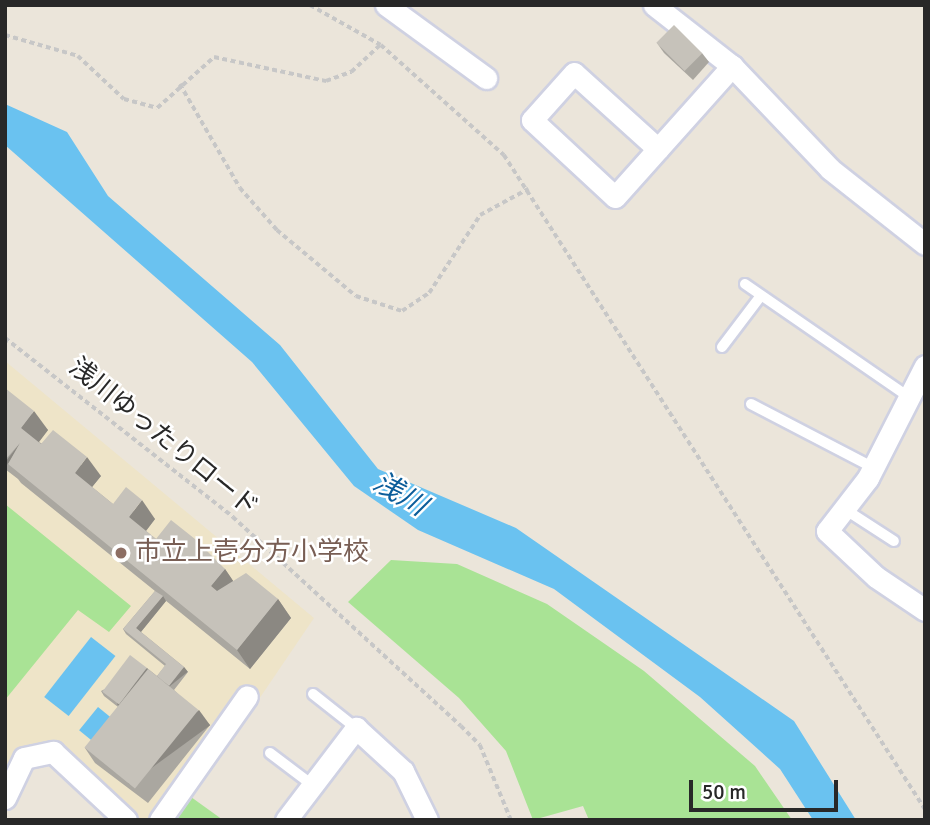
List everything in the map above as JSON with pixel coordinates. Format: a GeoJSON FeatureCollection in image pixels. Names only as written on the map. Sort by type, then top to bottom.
{"type":"FeatureCollection","features":[{"type":"Feature","properties":{"kind":"street"},"geometry":{"type":"LineString","coordinates":[[386,5],[486,78]]}},
{"type":"Feature","properties":{"kind":"street"},"geometry":{"type":"LineString","coordinates":[[654,5],[732,66],[830,169],[925,244]]}},
{"type":"Feature","properties":{"kind":"street"},"geometry":{"type":"LineString","coordinates":[[658,149],[574,73],[532,120],[615,197],[658,149],[732,66]]}},
{"type":"Feature","properties":{"kind":"street"},"geometry":{"type":"LineString","coordinates":[[925,366],[872,467],[846,510],[827,531],[876,577],[925,610]]}},
{"type":"Feature","properties":{"kind":"street"},"geometry":{"type":"LineString","coordinates":[[160,820],[247,696]]}},
{"type":"Feature","properties":{"kind":"street"},"geometry":{"type":"LineString","coordinates":[[286,820],[311,784],[356,729],[403,771],[427,820]]}},
{"type":"Feature","properties":{"kind":"street"},"geometry":{"type":"LineString","coordinates":[[5,798],[24,758],[53,752],[126,820]]}},
{"type":"Feature","properties":{"kind":"lane"},"geometry":{"type":"LineString","coordinates":[[745,284],[760,297],[909,397]]}},
{"type":"Feature","properties":{"kind":"lane"},"geometry":{"type":"LineString","coordinates":[[722,347],[760,297]]}},
{"type":"Feature","properties":{"kind":"lane"},"geometry":{"type":"LineString","coordinates":[[751,404],[872,467]]}},
{"type":"Feature","properties":{"kind":"lane"},"geometry":{"type":"LineString","coordinates":[[846,510],[894,541]]}},
{"type":"Feature","properties":{"kind":"lane"},"geometry":{"type":"LineString","coordinates":[[313,694],[356,729]]}},
{"type":"Feature","properties":{"kind":"lane"},"geometry":{"type":"LineString","coordinates":[[271,753],[311,784]]}},
{"type":"Feature","properties":{"kind":"path"},"geometry":{"type":"LineString","coordinates":[[310,5],[380,45],[504,155],[925,809]]}},
{"type":"Feature","properties":{"kind":"path"},"geometry":{"type":"LineString","coordinates":[[5,35],[78,56],[124,99],[157,108],[180,84],[214,57],[326,81],[351,72],[380,45]]}},
{"type":"Feature","properties":{"kind":"path"},"geometry":{"type":"LineString","coordinates":[[180,84],[240,188],[277,230],[356,296],[402,311],[429,293],[480,215],[528,189]]}},
{"type":"Feature","properties":{"kind":"path","name":"浅川ゆったりロード"},"geometry":{"type":"LineString","coordinates":[[5,338],[233,517],[461,726],[480,745],[512,820]]}},
{"type":"Feature","properties":{"kind":"shaded area","name":"市立上壱分方小学校"},"geometry":{"type":"Polygon","coordinates":[[[5,361],[314,618],[257,702],[248,696],[160,820],[126,820],[53,752],[31,755],[5,798],[5,361]]]}},
{"type":"Feature","properties":{"kind":"green space"},"geometry":{"type":"Polygon","coordinates":[[[5,504],[131,606],[109,632],[78,610],[5,700],[5,504]]]}},
{"type":"Feature","properties":{"kind":"green space"},"geometry":{"type":"Polygon","coordinates":[[[391,560],[457,564],[547,604],[644,671],[755,766],[792,820],[589,820],[583,806],[533,820],[506,751],[459,698],[348,602],[391,560]]]}},
{"type":"Feature","properties":{"kind":"green space"},"geometry":{"type":"Polygon","coordinates":[[[191,797],[223,820],[176,820],[191,797]]]}},
{"type":"Feature","properties":{"kind":"water","name":"浅川"},"geometry":{"type":"Polygon","coordinates":[[[5,104],[67,132],[108,196],[280,345],[378,469],[516,528],[794,721],[856,820],[813,820],[780,769],[700,697],[554,589],[418,530],[354,486],[252,362],[5,145],[5,104]]]}},
{"type":"Feature","properties":{"kind":"water"},"geometry":{"type":"Polygon","coordinates":[[[91,637],[115,656],[69,716],[44,697],[91,637]]]}},
{"type":"Feature","properties":{"kind":"water"},"geometry":{"type":"Polygon","coordinates":[[[98,707],[113,719],[94,742],[79,730],[98,707]]]}},
{"type":"Feature","properties":{"kind":"building"},"geometry":{"type":"Polygon","coordinates":[[[674,25],[702,53],[685,71],[656,43],[674,25]]]}},
{"type":"Feature","properties":{"kind":"building"},"geometry":{"type":"Polygon","coordinates":[[[5,388],[34,411],[21,428],[41,444],[53,430],[87,457],[75,473],[113,504],[126,487],[142,500],[129,517],[156,539],[171,520],[195,539],[225,569],[211,586],[217,591],[246,573],[278,599],[237,650],[8,464],[20,443],[5,460],[5,388]]]}},
{"type":"Feature","properties":{"kind":"building"},"geometry":{"type":"Polygon","coordinates":[[[155,591],[163,596],[136,628],[184,667],[169,686],[157,676],[166,664],[123,629],[155,591]]]}},
{"type":"Feature","properties":{"kind":"building"},"geometry":{"type":"Polygon","coordinates":[[[130,655],[147,668],[119,704],[102,692],[130,655]]]}},
{"type":"Feature","properties":{"kind":"building"},"geometry":{"type":"Polygon","coordinates":[[[148,669],[199,710],[135,788],[84,747],[148,669]]]}},
{"type":"Feature","properties":{"kind":"place","name":"市立上壱分方小学校"},"geometry":{"type":"Point","coordinates":[121,553]}}]}
